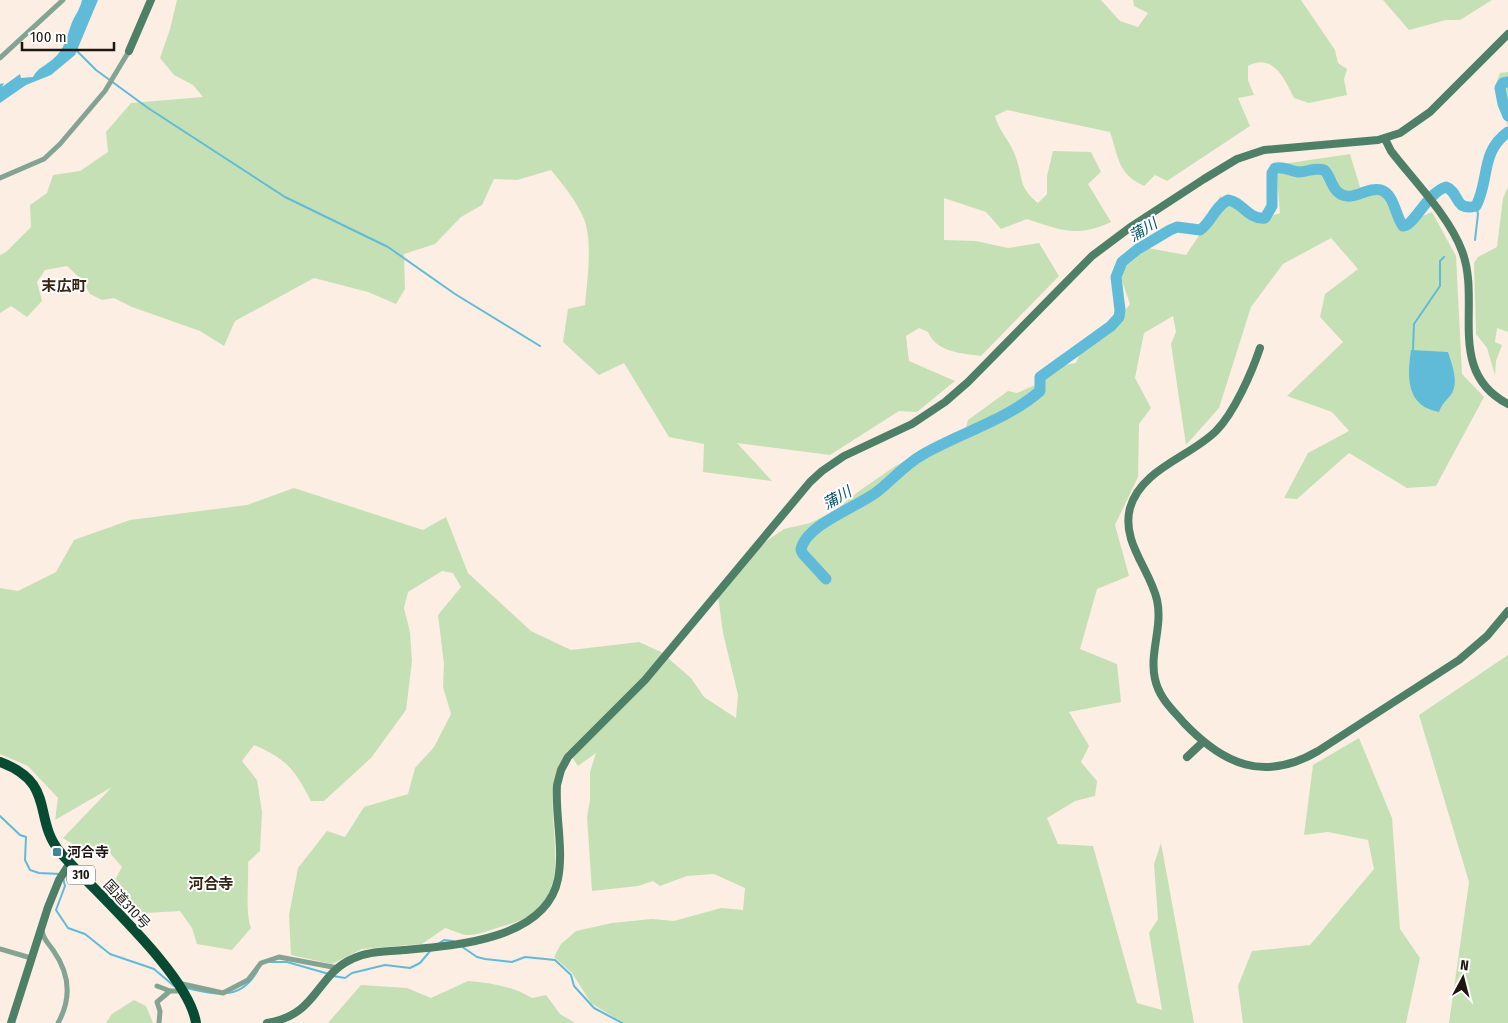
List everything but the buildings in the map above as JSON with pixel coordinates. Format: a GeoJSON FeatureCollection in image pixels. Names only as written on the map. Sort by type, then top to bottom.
{"type":"FeatureCollection","features":[{"type":"Feature","properties":{"kind":"highway","name":"国道310号"},"geometry":{"type":"LineString","coordinates":[[0,762],[13,766],[36,788],[53,841],[67,867],[127,922],[190,1002],[196,1023]]}},
{"type":"Feature","properties":{"kind":"street"},"geometry":{"type":"LineString","coordinates":[[0,58],[62,0]]}},
{"type":"Feature","properties":{"kind":"street"},"geometry":{"type":"LineString","coordinates":[[0,178],[38,162],[60,144],[105,91],[129,51],[151,0]]}},
{"type":"Feature","properties":{"kind":"street"},"geometry":{"type":"LineString","coordinates":[[267,1023],[283,1020],[298,1012],[317,994],[336,969],[351,959],[367,954],[470,941],[520,926],[546,906],[555,891],[558,876],[557,785],[561,770],[568,756],[645,680],[816,476],[844,456],[912,424],[946,402],[1092,256],[1132,226],[1226,165],[1255,152],[1277,147],[1385,139],[1400,134],[1419,121],[1508,34]]}},
{"type":"Feature","properties":{"kind":"street"},"geometry":{"type":"LineString","coordinates":[[1385,139],[1391,151],[1456,236],[1466,264],[1469,348],[1474,365],[1489,390],[1508,404]]}},
{"type":"Feature","properties":{"kind":"street"},"geometry":{"type":"LineString","coordinates":[[1260,348],[1249,374],[1222,424],[1206,439],[1145,483],[1135,495],[1129,515],[1131,540],[1157,602],[1158,624],[1153,662],[1157,686],[1167,704],[1203,742],[1231,760],[1252,766],[1274,767],[1304,759],[1459,660],[1487,636],[1508,611]]}},
{"type":"Feature","properties":{"kind":"street"},"geometry":{"type":"LineString","coordinates":[[1187,757],[1203,742]]}},
{"type":"Feature","properties":{"kind":"street"},"geometry":{"type":"LineString","coordinates":[[12,1023],[31,958],[59,880],[67,867]]}},
{"type":"Feature","properties":{"kind":"street"},"geometry":{"type":"LineString","coordinates":[[42,927],[43,937],[54,951],[67,977],[68,997],[58,1023]]}},
{"type":"Feature","properties":{"kind":"street"},"geometry":{"type":"LineString","coordinates":[[0,949],[31,958]]}},
{"type":"Feature","properties":{"kind":"street"},"geometry":{"type":"LineString","coordinates":[[157,986],[223,993],[238,987],[248,980],[265,960],[284,957],[336,969]]}},
{"type":"Feature","properties":{"kind":"street"},"geometry":{"type":"LineString","coordinates":[[160,1023],[157,1002],[178,988]]}},
{"type":"Feature","properties":{"kind":"green space"},"geometry":{"type":"Polygon","coordinates":[[[177,0],[1101,0],[1120,21],[1138,27],[1148,13],[1134,6],[1133,0],[1301,0],[1335,50],[1338,63],[1347,69],[1344,79],[1347,95],[1309,103],[1294,98],[1287,83],[1271,65],[1257,63],[1248,66],[1248,80],[1254,95],[1238,98],[1250,126],[1167,181],[1155,175],[1144,186],[1129,176],[1120,164],[1110,132],[1007,110],[995,116],[1015,155],[1024,186],[1031,197],[1038,203],[1047,194],[1047,176],[1053,151],[1091,152],[1101,172],[1088,184],[1111,222],[1088,230],[1069,231],[1027,219],[1001,229],[986,212],[944,198],[944,240],[976,241],[1008,248],[1039,243],[1059,276],[981,356],[958,353],[944,348],[932,339],[928,332],[919,328],[906,336],[909,361],[955,381],[917,412],[899,411],[830,455],[737,443],[772,481],[703,472],[704,444],[669,437],[624,363],[599,375],[563,342],[568,309],[585,305],[589,262],[588,239],[587,228],[578,206],[551,170],[517,180],[494,179],[482,205],[461,217],[435,244],[404,254],[405,289],[396,304],[368,292],[314,278],[235,321],[224,346],[200,331],[132,307],[114,298],[102,300],[90,294],[82,280],[67,266],[45,270],[37,282],[42,301],[27,317],[11,306],[0,313],[0,255],[6,252],[31,227],[30,205],[47,193],[53,175],[80,171],[108,152],[106,132],[131,103],[203,97],[193,85],[174,75],[160,58],[177,0]]]}},
{"type":"Feature","properties":{"kind":"green space"},"geometry":{"type":"Polygon","coordinates":[[[1383,0],[1492,0],[1460,20],[1446,20],[1409,30],[1383,0]]]}},
{"type":"Feature","properties":{"kind":"green space"},"geometry":{"type":"Polygon","coordinates":[[[1508,72],[1508,127],[1495,86],[1500,73],[1508,72]]]}},
{"type":"Feature","properties":{"kind":"green space"},"geometry":{"type":"Polygon","coordinates":[[[1350,154],[1360,187],[1381,189],[1406,223],[1432,212],[1456,256],[1462,374],[1484,397],[1436,486],[1407,488],[1349,453],[1297,499],[1284,498],[1308,453],[1349,431],[1332,412],[1287,396],[1343,342],[1320,317],[1325,294],[1358,269],[1331,238],[1283,264],[1251,307],[1219,408],[1186,445],[1171,344],[1176,332],[1173,316],[1144,333],[1135,378],[1151,408],[1139,424],[1138,477],[1115,525],[1129,576],[1097,589],[1080,649],[1117,664],[1121,702],[1069,712],[1089,746],[1081,762],[1097,781],[1095,796],[1075,801],[1047,818],[1058,844],[1093,846],[1137,1003],[1162,1010],[1149,933],[1158,919],[1154,864],[1161,843],[1194,1023],[623,1023],[591,1003],[572,973],[554,957],[561,944],[576,931],[612,923],[652,919],[674,921],[721,908],[743,910],[745,888],[714,874],[687,876],[660,886],[653,881],[638,886],[592,891],[587,817],[590,800],[590,772],[596,753],[578,766],[568,751],[559,769],[553,789],[555,870],[551,887],[543,903],[529,916],[507,925],[475,934],[464,935],[445,928],[422,944],[362,949],[332,964],[291,955],[289,915],[298,868],[327,831],[345,837],[364,807],[408,794],[415,768],[434,747],[451,714],[443,687],[444,664],[438,615],[461,587],[453,573],[442,571],[408,592],[404,608],[410,632],[412,661],[406,710],[371,758],[324,801],[311,801],[295,773],[275,755],[265,750],[254,745],[242,761],[257,780],[262,812],[260,851],[248,862],[248,905],[251,928],[232,950],[197,944],[192,928],[180,911],[128,914],[109,891],[122,867],[102,844],[82,850],[63,838],[112,787],[55,820],[58,798],[28,766],[0,754],[0,588],[18,591],[56,572],[74,540],[130,520],[247,505],[294,488],[423,530],[446,517],[468,573],[531,631],[571,650],[639,642],[661,652],[691,678],[704,697],[736,718],[738,695],[723,633],[717,589],[753,550],[784,529],[810,523],[835,511],[859,491],[894,467],[955,432],[965,431],[968,420],[1008,391],[1017,393],[1044,381],[1044,368],[1076,363],[1083,345],[1116,322],[1130,304],[1119,272],[1148,248],[1186,255],[1210,219],[1220,196],[1252,222],[1280,213],[1276,165],[1350,154]]]}},
{"type":"Feature","properties":{"kind":"green space"},"geometry":{"type":"Polygon","coordinates":[[[1508,187],[1508,332],[1497,328],[1495,342],[1502,345],[1496,361],[1495,375],[1487,348],[1476,334],[1474,263],[1478,257],[1497,247],[1503,198],[1508,187]]]}},
{"type":"Feature","properties":{"kind":"green space"},"geometry":{"type":"Polygon","coordinates":[[[1508,655],[1508,1023],[1449,1023],[1469,882],[1419,715],[1508,655]]]}},
{"type":"Feature","properties":{"kind":"green space"},"geometry":{"type":"Polygon","coordinates":[[[1359,738],[1392,818],[1400,929],[1420,958],[1406,1023],[1243,1023],[1238,986],[1252,951],[1310,945],[1374,869],[1368,840],[1328,832],[1304,835],[1313,765],[1359,738]]]}},
{"type":"Feature","properties":{"kind":"green space"},"geometry":{"type":"Polygon","coordinates":[[[468,981],[501,986],[532,998],[546,995],[560,1014],[575,1023],[328,1023],[361,985],[407,988],[431,998],[468,981]]]}},
{"type":"Feature","properties":{"kind":"green space"},"geometry":{"type":"Polygon","coordinates":[[[134,1000],[146,1006],[153,1023],[106,1023],[112,1014],[134,1000]]]}},
{"type":"Feature","properties":{"kind":"water"},"geometry":{"type":"Polygon","coordinates":[[[82,0],[98,0],[75,55],[51,75],[26,85],[0,103],[0,84],[4,83],[2,87],[20,74],[21,78],[33,77],[37,71],[57,55],[65,44],[82,0]]]}},
{"type":"Feature","properties":{"kind":"water"},"geometry":{"type":"Polygon","coordinates":[[[1411,350],[1448,352],[1455,380],[1453,391],[1439,412],[1428,409],[1420,404],[1411,389],[1409,370],[1411,350]]]}},
{"type":"Feature","properties":{"kind":"waterway"},"geometry":{"type":"LineString","coordinates":[[76,50],[96,70],[148,108],[285,197],[388,247],[455,294],[540,346]]}},
{"type":"Feature","properties":{"kind":"waterway","name":"蒲川"},"geometry":{"type":"LineString","coordinates":[[1508,82],[1503,83],[1500,88],[1503,104],[1508,116]]}},
{"type":"Feature","properties":{"kind":"waterway","name":"蒲川"},"geometry":{"type":"LineString","coordinates":[[826,579],[801,550],[804,541],[812,532],[822,524],[870,497],[922,455],[1013,410],[1040,391],[1040,377],[1111,326],[1119,317],[1120,310],[1116,277],[1122,262],[1138,249],[1177,227],[1200,230],[1219,207],[1228,200],[1238,204],[1254,216],[1265,218],[1272,206],[1272,173],[1275,168],[1299,172],[1317,169],[1324,170],[1336,191],[1344,196],[1376,189],[1381,190],[1389,196],[1403,226],[1411,221],[1433,195],[1446,187],[1454,193],[1464,206],[1476,206],[1483,186],[1489,157],[1499,140],[1508,132]]}},
{"type":"Feature","properties":{"kind":"waterway"},"geometry":{"type":"LineString","coordinates":[[1475,240],[1478,214],[1476,206]]}},
{"type":"Feature","properties":{"kind":"waterway"},"geometry":{"type":"LineString","coordinates":[[1413,350],[1414,324],[1440,286],[1440,261],[1444,257]]}},
{"type":"Feature","properties":{"kind":"waterway"},"geometry":{"type":"LineString","coordinates":[[0,816],[20,835],[26,837],[25,860],[30,870],[39,873],[60,874]]}},
{"type":"Feature","properties":{"kind":"waterway"},"geometry":{"type":"LineString","coordinates":[[63,878],[65,886],[56,910],[68,928],[85,934],[110,954],[154,969],[174,986]]}},
{"type":"Feature","properties":{"kind":"waterway"},"geometry":{"type":"LineString","coordinates":[[438,944],[444,940],[453,941]]}},
{"type":"Feature","properties":{"kind":"waterway"},"geometry":{"type":"LineString","coordinates":[[461,946],[477,957],[485,959],[512,962],[525,957],[555,960],[571,975],[574,986],[594,1008],[622,1023]]}},
{"type":"Feature","properties":{"kind":"waterway"},"geometry":{"type":"LineString","coordinates":[[333,976],[345,978],[352,973],[385,965],[410,968],[420,963],[431,950]]}},
{"type":"Feature","properties":{"kind":"waterway"},"geometry":{"type":"LineString","coordinates":[[270,962],[287,962],[329,974]]}},
{"type":"Feature","properties":{"kind":"waterway"},"geometry":{"type":"LineString","coordinates":[[186,988],[227,993],[243,987],[258,970]]}},
{"type":"Feature","properties":{"kind":"place","name":"河合寺"},"geometry":{"type":"Point","coordinates":[57,852]}},
{"type":"Feature","properties":{"kind":"district","name":"末広町"},"geometry":{"type":"Point","coordinates":[64,286]}},
{"type":"Feature","properties":{"kind":"district","name":"河合寺"},"geometry":{"type":"Point","coordinates":[211,884]}}]}
